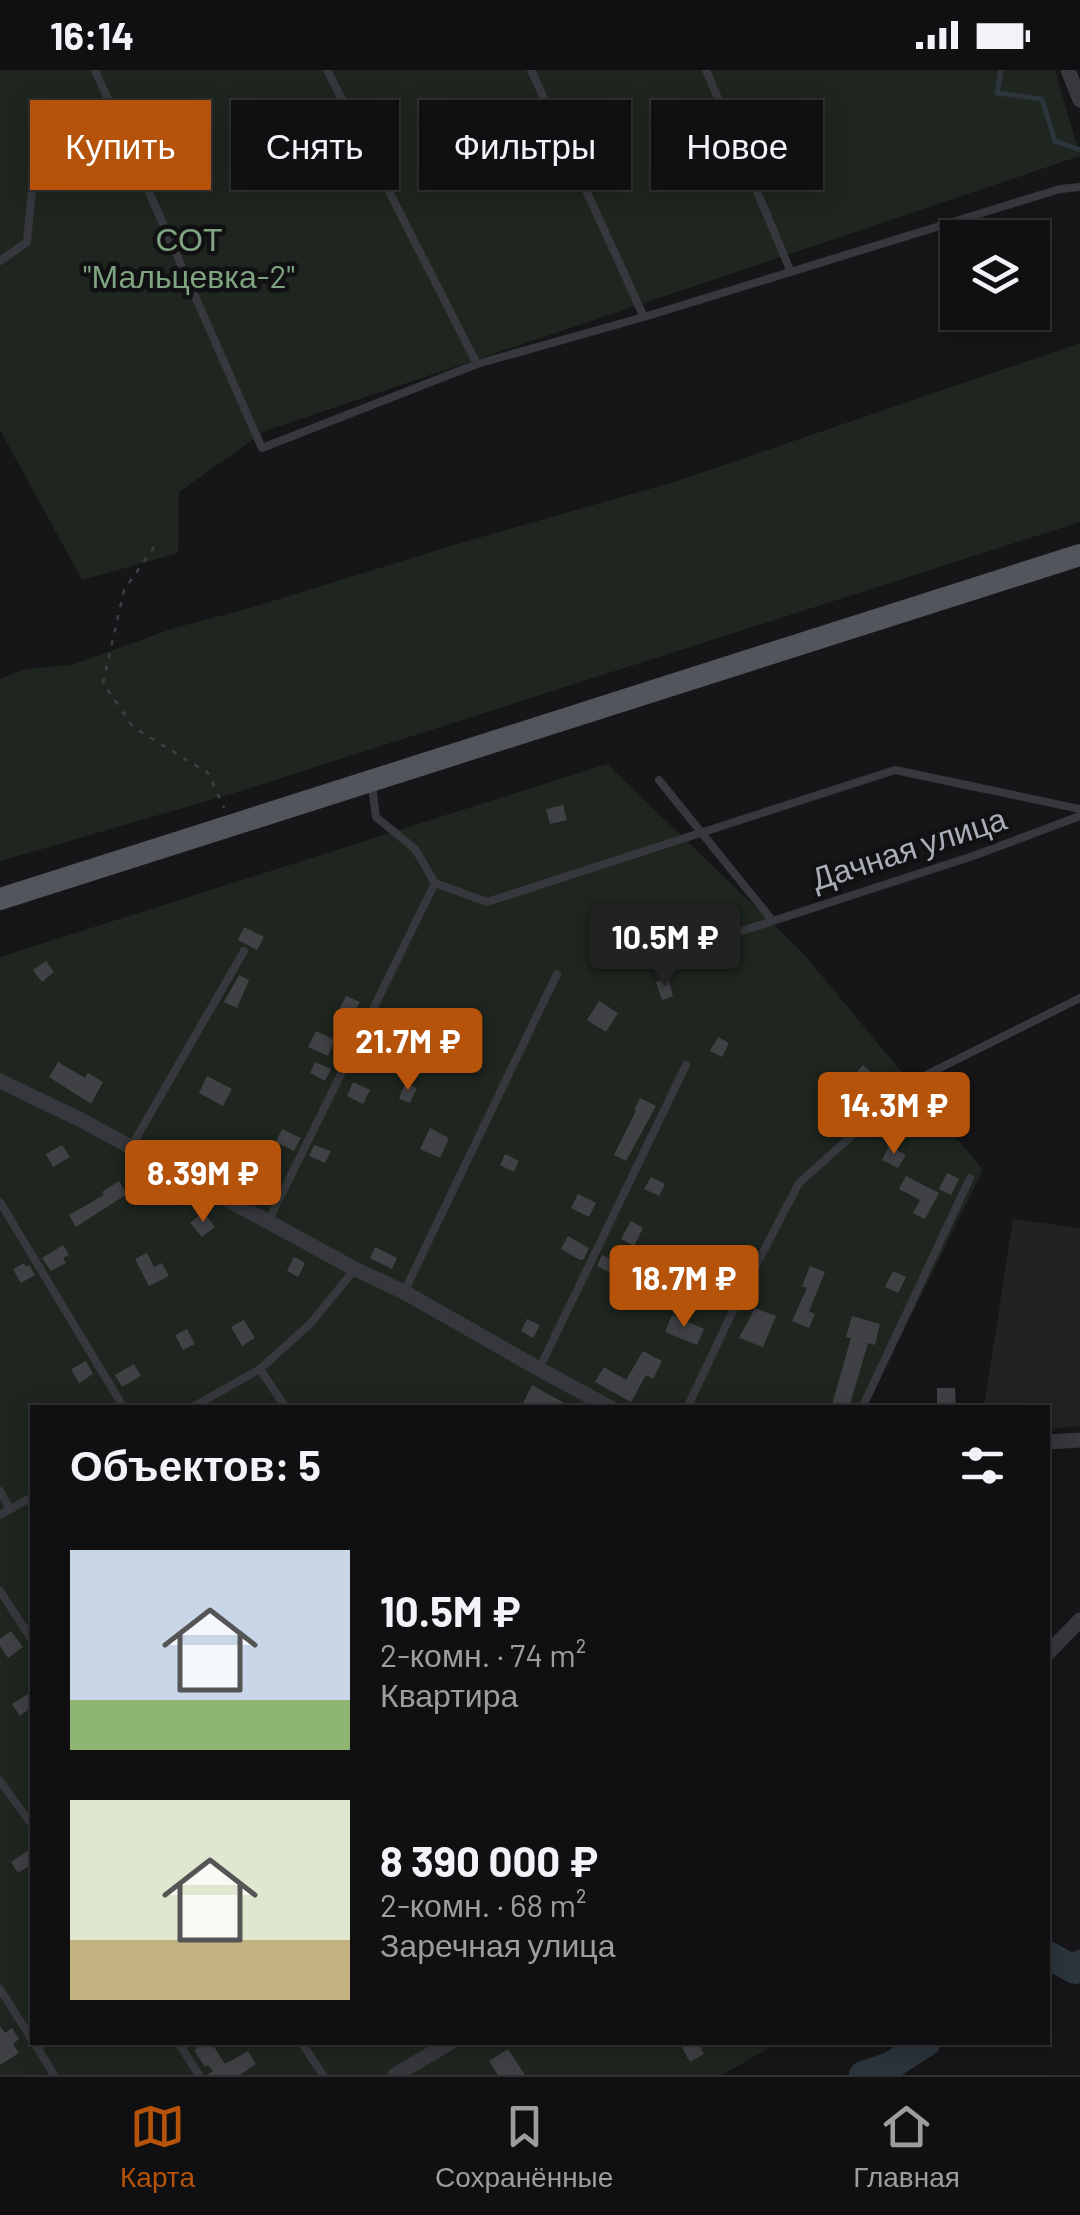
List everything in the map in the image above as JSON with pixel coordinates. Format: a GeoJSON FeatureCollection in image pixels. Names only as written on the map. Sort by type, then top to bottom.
{"type":"FeatureCollection","features":[{"type":"Feature","properties":{"kind":"main road"},"geometry":{"type":"LineString","coordinates":[[0,899],[1080,555]]}},
{"type":"Feature","properties":{"kind":"street"},"geometry":{"type":"LineString","coordinates":[[1068,70],[1080,100]]}},
{"type":"Feature","properties":{"kind":"street"},"geometry":{"type":"LineString","coordinates":[[0,1081],[404,1292],[606,1405]]}},
{"type":"Feature","properties":{"kind":"street"},"geometry":{"type":"LineString","coordinates":[[1050,1442],[1080,1440]]}},
{"type":"Feature","properties":{"kind":"street"},"geometry":{"type":"LineString","coordinates":[[1050,1652],[1080,1620]]}},
{"type":"Feature","properties":{"kind":"street"},"geometry":{"type":"LineString","coordinates":[[396,2075],[443,2045]]}},
{"type":"Feature","properties":{"kind":"lane"},"geometry":{"type":"LineString","coordinates":[[95,70],[109,100]]}},
{"type":"Feature","properties":{"kind":"lane"},"geometry":{"type":"LineString","coordinates":[[327,70],[477,364]]}},
{"type":"Feature","properties":{"kind":"lane"},"geometry":{"type":"LineString","coordinates":[[531,70],[644,317]]}},
{"type":"Feature","properties":{"kind":"lane"},"geometry":{"type":"LineString","coordinates":[[706,70],[791,272]]}},
{"type":"Feature","properties":{"kind":"lane"},"geometry":{"type":"LineString","coordinates":[[149,190],[262,448],[477,364],[1060,189],[1080,187]]}},
{"type":"Feature","properties":{"kind":"lane"},"geometry":{"type":"LineString","coordinates":[[0,261],[26,242],[32,190]]}},
{"type":"Feature","properties":{"kind":"lane"},"geometry":{"type":"LineString","coordinates":[[371,781],[376,816],[415,850],[434,883],[487,902],[895,770],[1080,813]]}},
{"type":"Feature","properties":{"kind":"lane"},"geometry":{"type":"LineString","coordinates":[[659,780],[772,920]]}},
{"type":"Feature","properties":{"kind":"lane","name":"Дачная улица"},"geometry":{"type":"LineString","coordinates":[[640,964],[973,856],[1080,813]]}},
{"type":"Feature","properties":{"kind":"lane"},"geometry":{"type":"LineString","coordinates":[[268,1222],[434,883]]}},
{"type":"Feature","properties":{"kind":"lane"},"geometry":{"type":"LineString","coordinates":[[130,1148],[244,952]]}},
{"type":"Feature","properties":{"kind":"lane"},"geometry":{"type":"LineString","coordinates":[[404,1292],[558,974]]}},
{"type":"Feature","properties":{"kind":"lane"},"geometry":{"type":"LineString","coordinates":[[688,1405],[799,1183],[912,1082],[1080,998]]}},
{"type":"Feature","properties":{"kind":"lane"},"geometry":{"type":"LineString","coordinates":[[539,1370],[686,1065]]}},
{"type":"Feature","properties":{"kind":"lane"},"geometry":{"type":"LineString","coordinates":[[863,1405],[970,1178]]}},
{"type":"Feature","properties":{"kind":"lane"},"geometry":{"type":"LineString","coordinates":[[0,1202],[122,1405]]}},
{"type":"Feature","properties":{"kind":"lane"},"geometry":{"type":"LineString","coordinates":[[196,1405],[260,1370],[310,1324],[355,1269]]}},
{"type":"Feature","properties":{"kind":"lane"},"geometry":{"type":"LineString","coordinates":[[260,1370],[284,1405]]}},
{"type":"Feature","properties":{"kind":"lane"},"geometry":{"type":"LineString","coordinates":[[0,1491],[10,1509]]}},
{"type":"Feature","properties":{"kind":"lane"},"geometry":{"type":"LineString","coordinates":[[0,1515],[30,1498]]}},
{"type":"Feature","properties":{"kind":"lane"},"geometry":{"type":"LineString","coordinates":[[0,1591],[30,1637]]}},
{"type":"Feature","properties":{"kind":"lane"},"geometry":{"type":"LineString","coordinates":[[0,1781],[30,1822]]}},
{"type":"Feature","properties":{"kind":"lane"},"geometry":{"type":"LineString","coordinates":[[0,1988],[30,2036]]}},
{"type":"Feature","properties":{"kind":"lane"},"geometry":{"type":"LineString","coordinates":[[35,2045],[54,2075]]}},
{"type":"Feature","properties":{"kind":"lane"},"geometry":{"type":"LineString","coordinates":[[180,2045],[199,2075]]}},
{"type":"Feature","properties":{"kind":"lane"},"geometry":{"type":"LineString","coordinates":[[303,2045],[323,2075]]}},
{"type":"Feature","properties":{"kind":"path"},"geometry":{"type":"LineString","coordinates":[[154,547],[124,590],[103,683],[132,727],[208,773],[232,825]]}},
{"type":"Feature","properties":{"kind":"shaded area"},"geometry":{"type":"Polygon","coordinates":[[[1013,1219],[1080,1228],[1080,1426],[1050,1429],[1050,1405],[984,1405],[1013,1219]]]}},
{"type":"Feature","properties":{"kind":"green space","name":"СОТ \"Мальцевка-2\""},"geometry":{"type":"Polygon","coordinates":[[[0,70],[1055,70],[1080,156],[265,431],[179,492],[178,553],[82,580],[0,430],[0,70]]]}},
{"type":"Feature","properties":{"kind":"green space"},"geometry":{"type":"Polygon","coordinates":[[[1080,343],[1080,522],[228,795],[0,861],[0,679],[25,669],[72,665],[174,628],[674,482],[1080,343]]]}},
{"type":"Feature","properties":{"kind":"green space"},"geometry":{"type":"Polygon","coordinates":[[[607,764],[802,952],[983,1170],[867,1405],[30,1405],[30,2045],[774,2045],[722,2075],[0,2075],[0,957],[607,764]]]}},
{"type":"Feature","properties":{"kind":"building"},"geometry":{"type":"Polygon","coordinates":[[[563,805],[567,820],[550,824],[546,809],[563,805]]]}},
{"type":"Feature","properties":{"kind":"building"},"geometry":{"type":"Polygon","coordinates":[[[244,927],[264,937],[257,950],[238,940],[244,927]]]}},
{"type":"Feature","properties":{"kind":"building"},"geometry":{"type":"Polygon","coordinates":[[[46,961],[54,972],[42,982],[33,970],[46,961]]]}},
{"type":"Feature","properties":{"kind":"building"},"geometry":{"type":"Polygon","coordinates":[[[239,975],[249,980],[237,1008],[224,1002],[239,975]]]}},
{"type":"Feature","properties":{"kind":"building"},"geometry":{"type":"Polygon","coordinates":[[[668,978],[673,996],[662,1000],[656,982],[668,978]]]}},
{"type":"Feature","properties":{"kind":"building"},"geometry":{"type":"Polygon","coordinates":[[[346,996],[360,1002],[352,1017],[339,1010],[346,996]]]}},
{"type":"Feature","properties":{"kind":"building"},"geometry":{"type":"Polygon","coordinates":[[[599,1001],[618,1013],[606,1032],[587,1020],[599,1001]]]}},
{"type":"Feature","properties":{"kind":"building"},"geometry":{"type":"Polygon","coordinates":[[[418,1015],[438,1025],[430,1039],[410,1030],[418,1015]]]}},
{"type":"Feature","properties":{"kind":"building"},"geometry":{"type":"Polygon","coordinates":[[[316,1031],[335,1040],[328,1056],[308,1047],[316,1031]]]}},
{"type":"Feature","properties":{"kind":"building"},"geometry":{"type":"Polygon","coordinates":[[[718,1037],[729,1043],[722,1057],[710,1051],[718,1037]]]}},
{"type":"Feature","properties":{"kind":"building"},"geometry":{"type":"Polygon","coordinates":[[[58,1062],[85,1078],[88,1073],[103,1082],[91,1104],[49,1077],[58,1062]]]}},
{"type":"Feature","properties":{"kind":"building"},"geometry":{"type":"Polygon","coordinates":[[[315,1062],[331,1069],[325,1081],[310,1073],[315,1062]]]}},
{"type":"Feature","properties":{"kind":"building"},"geometry":{"type":"Polygon","coordinates":[[[863,1065],[889,1088],[865,1114],[840,1090],[863,1065]]]}},
{"type":"Feature","properties":{"kind":"building"},"geometry":{"type":"Polygon","coordinates":[[[207,1076],[232,1089],[223,1106],[199,1093],[207,1076]]]}},
{"type":"Feature","properties":{"kind":"building"},"geometry":{"type":"Polygon","coordinates":[[[353,1082],[370,1090],[363,1104],[347,1096],[353,1082]]]}},
{"type":"Feature","properties":{"kind":"building"},"geometry":{"type":"Polygon","coordinates":[[[405,1083],[417,1088],[410,1103],[399,1099],[405,1083]]]}},
{"type":"Feature","properties":{"kind":"building"},"geometry":{"type":"Polygon","coordinates":[[[640,1098],[656,1106],[626,1161],[614,1155],[640,1098]]]}},
{"type":"Feature","properties":{"kind":"building"},"geometry":{"type":"Polygon","coordinates":[[[430,1128],[449,1138],[440,1158],[420,1149],[430,1128]]]}},
{"type":"Feature","properties":{"kind":"building"},"geometry":{"type":"Polygon","coordinates":[[[282,1129],[301,1138],[294,1151],[276,1142],[282,1129]]]}},
{"type":"Feature","properties":{"kind":"building"},"geometry":{"type":"Polygon","coordinates":[[[62,1145],[70,1157],[53,1167],[46,1154],[62,1145]]]}},
{"type":"Feature","properties":{"kind":"building"},"geometry":{"type":"Polygon","coordinates":[[[314,1145],[331,1151],[325,1163],[309,1156],[314,1145]]]}},
{"type":"Feature","properties":{"kind":"building"},"geometry":{"type":"Polygon","coordinates":[[[889,1146],[906,1155],[898,1168],[882,1160],[889,1146]]]}},
{"type":"Feature","properties":{"kind":"building"},"geometry":{"type":"Polygon","coordinates":[[[505,1154],[519,1161],[514,1172],[500,1165],[505,1154]]]}},
{"type":"Feature","properties":{"kind":"building"},"geometry":{"type":"Polygon","coordinates":[[[947,1173],[959,1179],[951,1195],[939,1189],[947,1173]]]}},
{"type":"Feature","properties":{"kind":"building"},"geometry":{"type":"Polygon","coordinates":[[[906,1176],[939,1193],[925,1219],[913,1213],[920,1200],[899,1189],[906,1176]]]}},
{"type":"Feature","properties":{"kind":"building"},"geometry":{"type":"Polygon","coordinates":[[[651,1177],[665,1184],[659,1196],[644,1189],[651,1177]]]}},
{"type":"Feature","properties":{"kind":"building"},"geometry":{"type":"Polygon","coordinates":[[[119,1181],[127,1194],[76,1227],[69,1215],[104,1195],[102,1192],[119,1181]]]}},
{"type":"Feature","properties":{"kind":"building"},"geometry":{"type":"Polygon","coordinates":[[[256,1182],[272,1190],[265,1204],[249,1196],[256,1182]]]}},
{"type":"Feature","properties":{"kind":"building"},"geometry":{"type":"Polygon","coordinates":[[[578,1194],[596,1203],[589,1217],[571,1208],[578,1194]]]}},
{"type":"Feature","properties":{"kind":"building"},"geometry":{"type":"Polygon","coordinates":[[[203,1212],[215,1227],[202,1237],[190,1223],[203,1212]]]}},
{"type":"Feature","properties":{"kind":"building"},"geometry":{"type":"Polygon","coordinates":[[[631,1221],[643,1228],[634,1246],[621,1239],[631,1221]]]}},
{"type":"Feature","properties":{"kind":"building"},"geometry":{"type":"Polygon","coordinates":[[[568,1236],[589,1248],[584,1259],[561,1249],[568,1236]]]}},
{"type":"Feature","properties":{"kind":"building"},"geometry":{"type":"Polygon","coordinates":[[[63,1245],[69,1255],[63,1258],[66,1263],[51,1271],[42,1258],[63,1245]]]}},
{"type":"Feature","properties":{"kind":"building"},"geometry":{"type":"Polygon","coordinates":[[[375,1247],[397,1258],[392,1269],[370,1258],[375,1247]]]}},
{"type":"Feature","properties":{"kind":"building"},"geometry":{"type":"Polygon","coordinates":[[[147,1253],[154,1267],[162,1263],[169,1276],[149,1286],[135,1259],[147,1253]]]}},
{"type":"Feature","properties":{"kind":"building"},"geometry":{"type":"Polygon","coordinates":[[[602,1255],[618,1263],[613,1274],[597,1266],[602,1255]]]}},
{"type":"Feature","properties":{"kind":"building"},"geometry":{"type":"Polygon","coordinates":[[[294,1257],[305,1263],[298,1277],[287,1271],[294,1257]]]}},
{"type":"Feature","properties":{"kind":"building"},"geometry":{"type":"Polygon","coordinates":[[[24,1263],[35,1275],[21,1283],[13,1269],[24,1263]]]}},
{"type":"Feature","properties":{"kind":"building"},"geometry":{"type":"Polygon","coordinates":[[[810,1266],[825,1272],[809,1311],[815,1314],[809,1328],[792,1321],[807,1288],[802,1286],[810,1266]]]}},
{"type":"Feature","properties":{"kind":"building"},"geometry":{"type":"Polygon","coordinates":[[[893,1271],[906,1277],[898,1293],[885,1287],[893,1271]]]}},
{"type":"Feature","properties":{"kind":"building"},"geometry":{"type":"Polygon","coordinates":[[[717,1281],[730,1286],[724,1300],[711,1295],[717,1281]]]}},
{"type":"Feature","properties":{"kind":"building"},"geometry":{"type":"Polygon","coordinates":[[[755,1308],[776,1316],[763,1347],[739,1338],[755,1308]]]}},
{"type":"Feature","properties":{"kind":"building"},"geometry":{"type":"Polygon","coordinates":[[[672,1315],[704,1329],[697,1345],[665,1332],[672,1315]]]}},
{"type":"Feature","properties":{"kind":"building"},"geometry":{"type":"Polygon","coordinates":[[[852,1316],[880,1324],[875,1345],[868,1343],[850,1405],[832,1405],[851,1338],[846,1337],[852,1316]]]}},
{"type":"Feature","properties":{"kind":"building"},"geometry":{"type":"Polygon","coordinates":[[[527,1319],[540,1325],[533,1338],[521,1331],[527,1319]]]}},
{"type":"Feature","properties":{"kind":"building"},"geometry":{"type":"Polygon","coordinates":[[[244,1320],[255,1338],[242,1346],[231,1327],[244,1320]]]}},
{"type":"Feature","properties":{"kind":"building"},"geometry":{"type":"Polygon","coordinates":[[[187,1329],[195,1344],[183,1350],[175,1335],[187,1329]]]}},
{"type":"Feature","properties":{"kind":"building"},"geometry":{"type":"Polygon","coordinates":[[[643,1351],[662,1361],[653,1379],[646,1375],[631,1402],[595,1382],[604,1367],[626,1380],[643,1351]]]}},
{"type":"Feature","properties":{"kind":"building"},"geometry":{"type":"Polygon","coordinates":[[[86,1361],[93,1374],[79,1383],[71,1369],[86,1361]]]}},
{"type":"Feature","properties":{"kind":"building"},"geometry":{"type":"Polygon","coordinates":[[[134,1364],[141,1376],[122,1387],[115,1375],[134,1364]]]}},
{"type":"Feature","properties":{"kind":"building"},"geometry":{"type":"Polygon","coordinates":[[[532,1385],[569,1405],[526,1405],[523,1403],[532,1385]]]}},
{"type":"Feature","properties":{"kind":"building"},"geometry":{"type":"Polygon","coordinates":[[[937,1388],[955,1388],[956,1405],[937,1405],[937,1388]]]}},
{"type":"Feature","properties":{"kind":"building"},"geometry":{"type":"Polygon","coordinates":[[[11,1631],[23,1647],[8,1658],[0,1639],[11,1631]]]}},
{"type":"Feature","properties":{"kind":"building"},"geometry":{"type":"Polygon","coordinates":[[[28,1694],[30,1697],[30,1708],[20,1716],[12,1704],[28,1694]]]}},
{"type":"Feature","properties":{"kind":"building"},"geometry":{"type":"Polygon","coordinates":[[[30,1849],[30,1865],[18,1873],[11,1862],[30,1849]]]}},
{"type":"Feature","properties":{"kind":"building"},"geometry":{"type":"Polygon","coordinates":[[[0,2026],[5,2033],[12,2028],[19,2039],[13,2044],[19,2053],[0,2065],[0,2026]]]}},
{"type":"Feature","properties":{"kind":"building"},"geometry":{"type":"Polygon","coordinates":[[[213,2045],[225,2064],[248,2051],[256,2064],[240,2075],[207,2075],[213,2071],[208,2065],[205,2067],[194,2050],[213,2045]]]}},
{"type":"Feature","properties":{"kind":"building"},"geometry":{"type":"Polygon","coordinates":[[[681,2045],[700,2045],[704,2054],[690,2062],[681,2045]]]}},
{"type":"Feature","properties":{"kind":"building"},"geometry":{"type":"Polygon","coordinates":[[[508,2049],[525,2075],[498,2075],[489,2061],[508,2049]]]}},
{"type":"Feature","properties":{"kind":"waterway"},"geometry":{"type":"LineString","coordinates":[[1001,70],[997,93],[1042,99],[1055,141],[1080,150]]}},
{"type":"Feature","properties":{"kind":"waterway"},"geometry":{"type":"LineString","coordinates":[[1050,1956],[1075,1970],[1080,1964]]}},
{"type":"Feature","properties":{"kind":"waterway"},"geometry":{"type":"LineString","coordinates":[[863,2075],[890,2066],[922,2045]]}}]}
